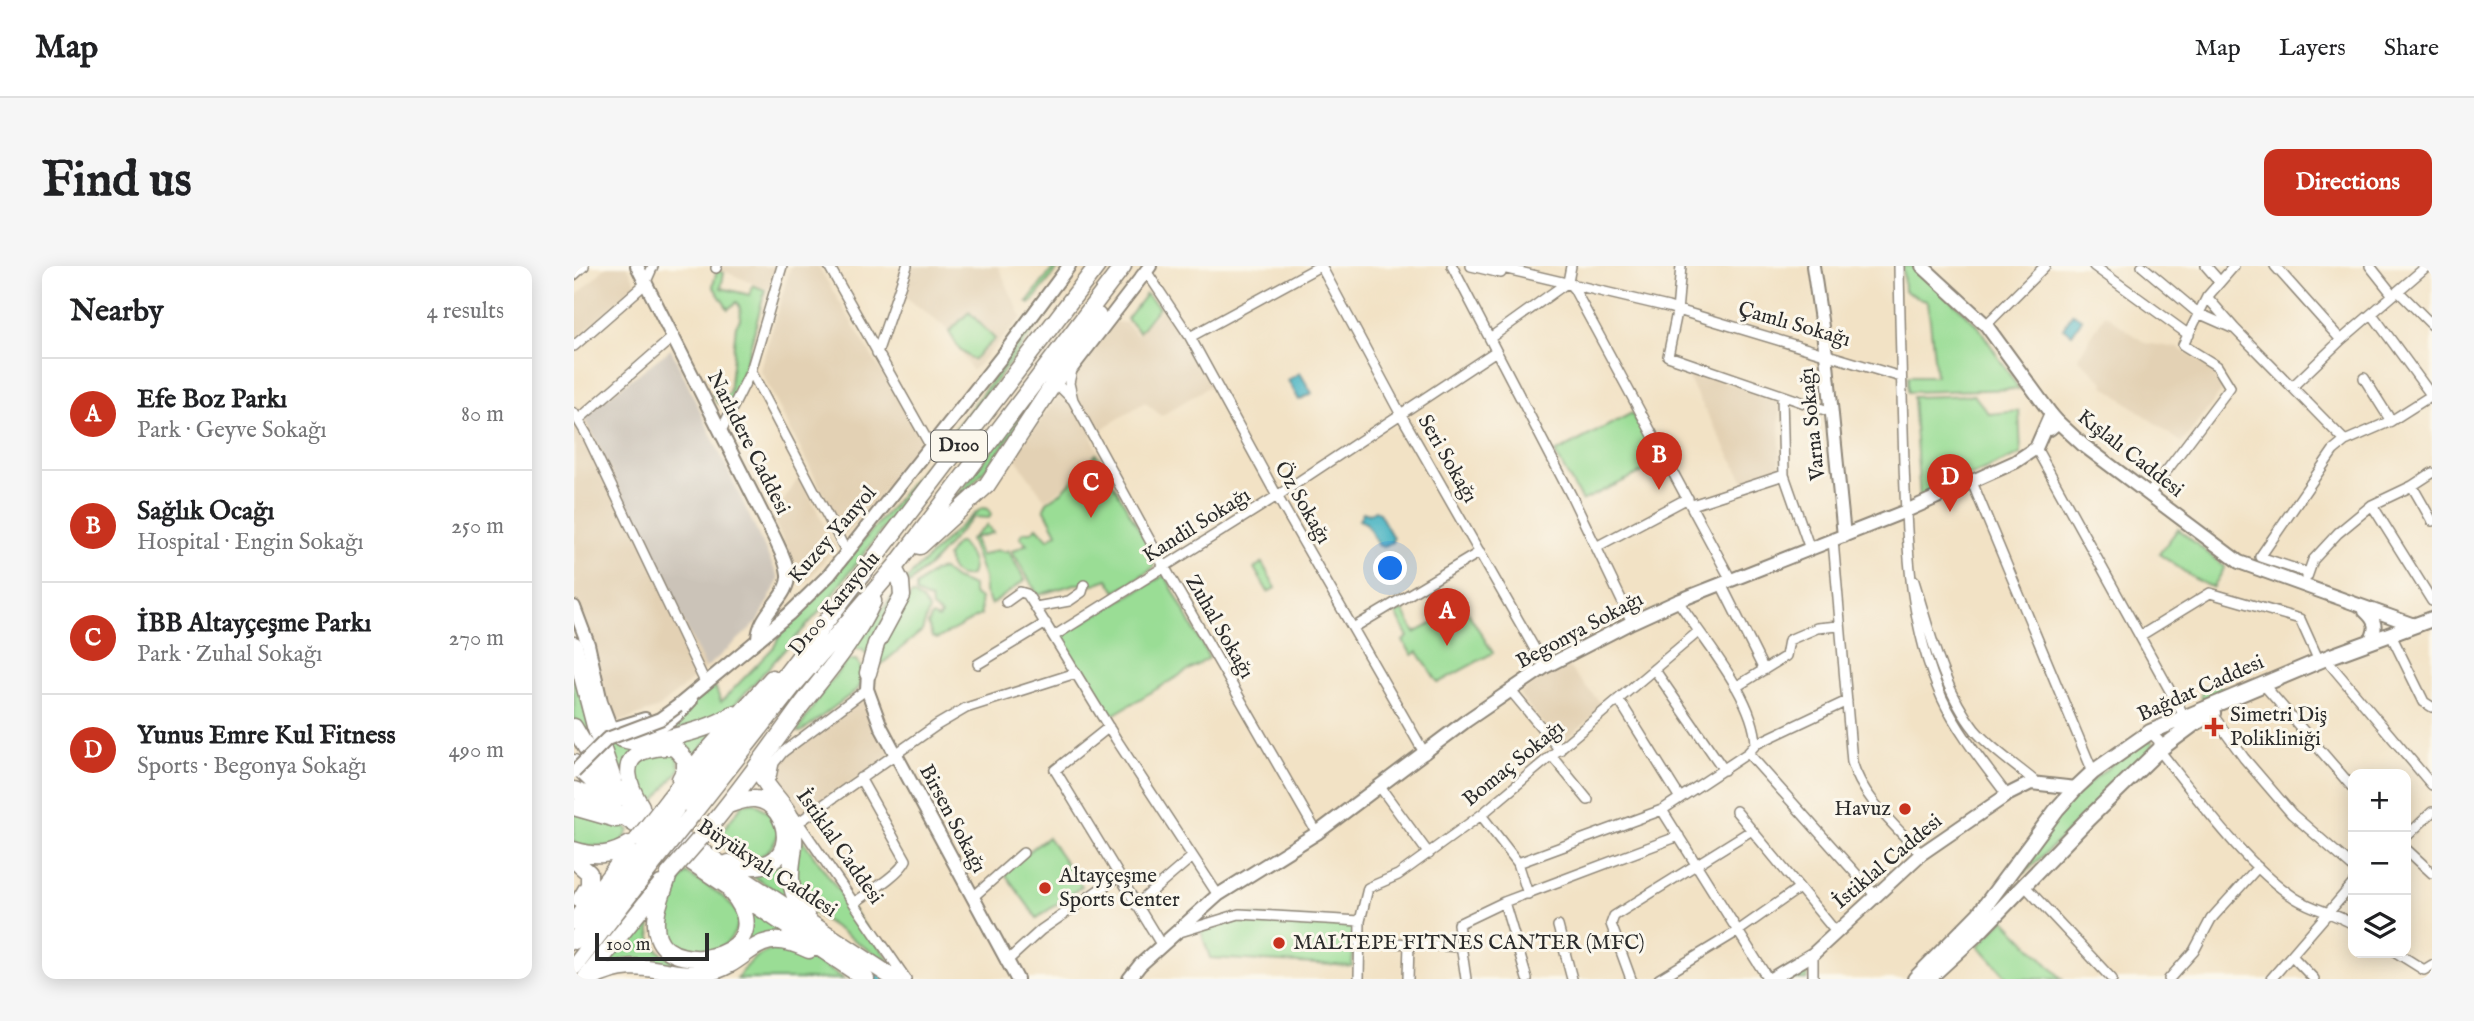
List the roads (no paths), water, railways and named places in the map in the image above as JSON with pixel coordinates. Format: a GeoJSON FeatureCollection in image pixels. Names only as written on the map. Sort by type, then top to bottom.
{"type":"FeatureCollection","features":[{"type":"Feature","properties":{"kind":"highway","name":"D100 Karayolu"},"geometry":{"type":"LineString","coordinates":[[679,808],[822,628],[1097,266]]}},
{"type":"Feature","properties":{"kind":"highway","name":"D100 Karayolu"},"geometry":{"type":"LineString","coordinates":[[574,942],[645,839],[679,808],[793,686],[894,568],[1119,272]]}},
{"type":"Feature","properties":{"kind":"highway"},"geometry":{"type":"LineString","coordinates":[[867,681],[876,644],[902,596],[901,582],[894,568],[987,485],[1056,383],[1106,302],[1119,272]]}},
{"type":"Feature","properties":{"kind":"highway"},"geometry":{"type":"LineString","coordinates":[[585,979],[669,874],[729,805],[766,756],[864,621],[881,583]]}},
{"type":"Feature","properties":{"kind":"highway"},"geometry":{"type":"LineString","coordinates":[[590,707],[611,732],[634,742],[688,733],[718,724],[756,694],[822,628]]}},
{"type":"Feature","properties":{"kind":"highway"},"geometry":{"type":"LineString","coordinates":[[574,645],[603,752],[618,791]]}},
{"type":"Feature","properties":{"kind":"highway"},"geometry":{"type":"LineString","coordinates":[[837,661],[848,654],[859,653],[866,660],[867,681]]}},
{"type":"Feature","properties":{"kind":"highway"},"geometry":{"type":"LineString","coordinates":[[574,922],[645,839],[679,808],[756,694]]}},
{"type":"Feature","properties":{"kind":"highway","name":"Büyükyalı Caddesi"},"geometry":{"type":"LineString","coordinates":[[574,727],[601,773],[618,791],[645,839],[718,877],[862,976]]}},
{"type":"Feature","properties":{"kind":"highway"},"geometry":{"type":"LineString","coordinates":[[645,839],[628,776],[629,761],[637,754],[664,747],[675,748],[683,755],[685,770],[679,808]]}},
{"type":"Feature","properties":{"kind":"highway"},"geometry":{"type":"LineString","coordinates":[[766,756],[763,778],[791,819],[793,844],[789,881],[793,895],[818,927]]}},
{"type":"Feature","properties":{"kind":"highway"},"geometry":{"type":"LineString","coordinates":[[574,763],[645,839]]}},
{"type":"Feature","properties":{"kind":"highway"},"geometry":{"type":"LineString","coordinates":[[574,790],[596,799],[645,839]]}},
{"type":"Feature","properties":{"kind":"highway"},"geometry":{"type":"LineString","coordinates":[[706,853],[740,866],[762,867],[779,856],[784,846],[781,818],[770,805],[754,799],[729,805]]}},
{"type":"Feature","properties":{"kind":"highway"},"geometry":{"type":"LineString","coordinates":[[574,807],[645,839]]}},
{"type":"Feature","properties":{"kind":"highway","name":"D100 Karayolu"},"geometry":{"type":"LineString","coordinates":[[574,967],[645,839]]}},
{"type":"Feature","properties":{"kind":"highway"},"geometry":{"type":"LineString","coordinates":[[574,850],[607,855],[645,839]]}},
{"type":"Feature","properties":{"kind":"highway","name":"Büyükyalı Caddesi"},"geometry":{"type":"LineString","coordinates":[[645,839],[706,853],[895,979]]}},
{"type":"Feature","properties":{"kind":"highway"},"geometry":{"type":"LineString","coordinates":[[574,860],[586,869],[590,879],[586,891],[574,909]]}},
{"type":"Feature","properties":{"kind":"highway"},"geometry":{"type":"LineString","coordinates":[[669,874],[656,916],[657,937],[663,946],[674,954],[694,959],[712,957],[728,951],[741,941],[745,932],[745,912],[742,905],[718,877]]}},
{"type":"Feature","properties":{"kind":"highway"},"geometry":{"type":"LineString","coordinates":[[591,979],[625,967],[704,974],[729,964],[757,944],[772,940],[792,942],[862,976]]}},
{"type":"Feature","properties":{"kind":"main road","name":"Bağdat Caddesi"},"geometry":{"type":"LineString","coordinates":[[1919,979],[1979,914],[2057,809],[2076,788],[2093,772],[2150,732],[2184,716],[2266,687],[2371,640],[2432,619]]}},
{"type":"Feature","properties":{"kind":"main road","name":"Bağdat Caddesi"},"geometry":{"type":"LineString","coordinates":[[2325,662],[2432,625]]}},
{"type":"Feature","properties":{"kind":"main road","name":"Bağdat Caddesi"},"geometry":{"type":"LineString","coordinates":[[1919,979],[1981,930],[2159,750],[2194,723],[2266,687]]}},
{"type":"Feature","properties":{"kind":"main road"},"geometry":{"type":"LineString","coordinates":[[2014,867],[2024,885]]}},
{"type":"Feature","properties":{"kind":"street"},"geometry":{"type":"LineString","coordinates":[[574,275],[584,266]]}},
{"type":"Feature","properties":{"kind":"street","name":"Narlıdere Caddesi"},"geometry":{"type":"LineString","coordinates":[[637,266],[774,537],[788,571],[788,585],[764,617],[758,639]]}},
{"type":"Feature","properties":{"kind":"street"},"geometry":{"type":"LineString","coordinates":[[574,346],[645,284],[653,266]]}},
{"type":"Feature","properties":{"kind":"street"},"geometry":{"type":"LineString","coordinates":[[720,431],[751,371],[782,266]]}},
{"type":"Feature","properties":{"kind":"street"},"geometry":{"type":"LineString","coordinates":[[829,266],[931,447]]}},
{"type":"Feature","properties":{"kind":"street"},"geometry":{"type":"LineString","coordinates":[[877,353],[908,266]]}},
{"type":"Feature","properties":{"kind":"street","name":"Kuzey Yanyol"},"geometry":{"type":"LineString","coordinates":[[574,772],[607,739],[660,719],[678,706],[789,614],[847,554],[1069,266]]}},
{"type":"Feature","properties":{"kind":"street"},"geometry":{"type":"LineString","coordinates":[[1190,337],[1320,266]]}},
{"type":"Feature","properties":{"kind":"street","name":"Seri Sokağı"},"geometry":{"type":"LineString","coordinates":[[1320,266],[1400,413],[1545,667]]}},
{"type":"Feature","properties":{"kind":"street"},"geometry":{"type":"LineString","coordinates":[[1452,266],[1632,622]]}},
{"type":"Feature","properties":{"kind":"street","name":"Çamlı Sokağı"},"geometry":{"type":"LineString","coordinates":[[1471,266],[1668,307],[1676,312],[1901,377]]}},
{"type":"Feature","properties":{"kind":"street","name":"Çamlı Sokağı"},"geometry":{"type":"LineString","coordinates":[[1494,266],[1568,286]]}},
{"type":"Feature","properties":{"kind":"street"},"geometry":{"type":"LineString","coordinates":[[1571,266],[1568,286],[1690,501],[1764,670]]}},
{"type":"Feature","properties":{"kind":"street"},"geometry":{"type":"LineString","coordinates":[[1681,266],[1668,356],[1831,412]]}},
{"type":"Feature","properties":{"kind":"street","name":"Varna Sokağı"},"geometry":{"type":"LineString","coordinates":[[1814,266],[1826,354],[1839,538]]}},
{"type":"Feature","properties":{"kind":"street"},"geometry":{"type":"LineString","coordinates":[[1899,266],[1911,595],[1919,631],[1941,696],[1958,729],[2007,795]]}},
{"type":"Feature","properties":{"kind":"street","name":"Kışlalı Caddesi"},"geometry":{"type":"LineString","coordinates":[[1922,266],[1986,325],[2054,418],[2083,445],[2239,562],[2306,579],[2362,608],[2414,625]]}},
{"type":"Feature","properties":{"kind":"street"},"geometry":{"type":"LineString","coordinates":[[2094,266],[2189,335]]}},
{"type":"Feature","properties":{"kind":"street"},"geometry":{"type":"LineString","coordinates":[[2142,266],[2198,313],[2235,329]]}},
{"type":"Feature","properties":{"kind":"street"},"geometry":{"type":"LineString","coordinates":[[2206,266],[2220,282]]}},
{"type":"Feature","properties":{"kind":"street"},"geometry":{"type":"LineString","coordinates":[[2149,494],[2231,387],[2217,366],[2183,345],[2207,297],[2234,266]]}},
{"type":"Feature","properties":{"kind":"street"},"geometry":{"type":"LineString","coordinates":[[2275,266],[2341,340]]}},
{"type":"Feature","properties":{"kind":"street"},"geometry":{"type":"LineString","coordinates":[[2370,266],[2432,325]]}},
{"type":"Feature","properties":{"kind":"street"},"geometry":{"type":"LineString","coordinates":[[2292,387],[2341,340],[2427,266]]}},
{"type":"Feature","properties":{"kind":"street"},"geometry":{"type":"LineString","coordinates":[[1986,325],[2043,267]]}},
{"type":"Feature","properties":{"kind":"street"},"geometry":{"type":"LineString","coordinates":[[1056,383],[1072,370],[1107,318],[1148,268]]}},
{"type":"Feature","properties":{"kind":"street","name":"Öz Sokağı"},"geometry":{"type":"LineString","coordinates":[[1148,268],[1190,337],[1424,754]]}},
{"type":"Feature","properties":{"kind":"street"},"geometry":{"type":"LineString","coordinates":[[1490,338],[1568,286]]}},
{"type":"Feature","properties":{"kind":"street"},"geometry":{"type":"LineString","coordinates":[[2207,297],[2345,441]]}},
{"type":"Feature","properties":{"kind":"street"},"geometry":{"type":"LineString","coordinates":[[2372,314],[2432,395],[2391,421],[2345,441],[2324,462],[2260,556],[2306,579],[2313,560],[2338,533],[2372,505],[2432,473]]}},
{"type":"Feature","properties":{"kind":"street"},"geometry":{"type":"LineString","coordinates":[[574,607],[588,643],[603,711],[608,722],[624,734],[634,735],[661,727],[676,718],[705,682],[576,416],[673,337]]}},
{"type":"Feature","properties":{"kind":"street","name":"Kandil Sokağı"},"geometry":{"type":"LineString","coordinates":[[1054,636],[1277,496],[1496,351]]}},
{"type":"Feature","properties":{"kind":"street","name":"Zuhal Sokağı"},"geometry":{"type":"LineString","coordinates":[[1072,370],[1069,383],[1073,400],[1165,568],[1317,833]]}},
{"type":"Feature","properties":{"kind":"street"},"geometry":{"type":"LineString","coordinates":[[751,371],[847,554]]}},
{"type":"Feature","properties":{"kind":"street"},"geometry":{"type":"LineString","coordinates":[[2364,378],[2391,421]]}},
{"type":"Feature","properties":{"kind":"street","name":"Zuhal Sokağı"},"geometry":{"type":"LineString","coordinates":[[1056,383],[1073,400]]}},
{"type":"Feature","properties":{"kind":"street"},"geometry":{"type":"LineString","coordinates":[[1782,396],[1784,475],[1810,549]]}},
{"type":"Feature","properties":{"kind":"street"},"geometry":{"type":"LineString","coordinates":[[2054,418],[2039,443],[2184,716]]}},
{"type":"Feature","properties":{"kind":"street","name":"Begonya Sokağı"},"geometry":{"type":"LineString","coordinates":[[1129,979],[1218,895],[1317,833],[1545,667],[1678,601],[1906,511],[1972,482],[2015,462],[2039,443]]}},
{"type":"Feature","properties":{"kind":"street"},"geometry":{"type":"LineString","coordinates":[[1596,547],[1690,501],[1784,475]]}},
{"type":"Feature","properties":{"kind":"street"},"geometry":{"type":"LineString","coordinates":[[1972,482],[2093,772]]}},
{"type":"Feature","properties":{"kind":"street"},"geometry":{"type":"LineString","coordinates":[[2412,486],[2432,521]]}},
{"type":"Feature","properties":{"kind":"street"},"geometry":{"type":"LineString","coordinates":[[2372,505],[2432,601]]}},
{"type":"Feature","properties":{"kind":"street"},"geometry":{"type":"LineString","coordinates":[[1839,538],[1839,626],[1851,754],[1859,781],[1868,795],[1921,854]]}},
{"type":"Feature","properties":{"kind":"street"},"geometry":{"type":"LineString","coordinates":[[1353,628],[1480,552]]}},
{"type":"Feature","properties":{"kind":"street"},"geometry":{"type":"LineString","coordinates":[[1908,562],[1936,651],[1952,689],[1974,729],[2037,783]]}},
{"type":"Feature","properties":{"kind":"street"},"geometry":{"type":"LineString","coordinates":[[1036,607],[1074,599],[1082,592],[1084,584]]}},
{"type":"Feature","properties":{"kind":"street"},"geometry":{"type":"LineString","coordinates":[[1006,602],[1022,592],[1027,594],[1218,895]]}},
{"type":"Feature","properties":{"kind":"street"},"geometry":{"type":"LineString","coordinates":[[2140,636],[2210,593],[2300,619],[2325,662],[2432,785]]}},
{"type":"Feature","properties":{"kind":"street"},"geometry":{"type":"LineString","coordinates":[[1678,601],[1736,687],[1755,730],[1756,744]]}},
{"type":"Feature","properties":{"kind":"street"},"geometry":{"type":"LineString","coordinates":[[2362,608],[2374,620],[2376,630],[2371,640]]}},
{"type":"Feature","properties":{"kind":"street"},"geometry":{"type":"LineString","coordinates":[[978,664],[1046,623]]}},
{"type":"Feature","properties":{"kind":"street"},"geometry":{"type":"LineString","coordinates":[[1736,687],[1786,656],[1789,640],[1817,628],[1839,626]]}},
{"type":"Feature","properties":{"kind":"street","name":"Bomaç Sokağı"},"geometry":{"type":"LineString","coordinates":[[1359,979],[1360,921],[1368,888],[1398,875],[1481,815],[1698,632]]}},
{"type":"Feature","properties":{"kind":"street"},"geometry":{"type":"LineString","coordinates":[[2393,639],[2424,702],[2432,708]]}},
{"type":"Feature","properties":{"kind":"street"},"geometry":{"type":"LineString","coordinates":[[1654,669],[1724,769]]}},
{"type":"Feature","properties":{"kind":"street"},"geometry":{"type":"LineString","coordinates":[[799,822],[966,708],[1076,673]]}},
{"type":"Feature","properties":{"kind":"street","name":"Birsen Sokağı"},"geometry":{"type":"LineString","coordinates":[[867,681],[877,718],[895,754],[1017,979]]}},
{"type":"Feature","properties":{"kind":"street","name":"İstiklal Caddesi"},"geometry":{"type":"LineString","coordinates":[[867,681],[783,752],[774,763],[772,786],[905,979]]}},
{"type":"Feature","properties":{"kind":"street"},"geometry":{"type":"LineString","coordinates":[[2266,687],[2348,782]]}},
{"type":"Feature","properties":{"kind":"street"},"geometry":{"type":"LineString","coordinates":[[1941,696],[1952,689]]}},
{"type":"Feature","properties":{"kind":"street"},"geometry":{"type":"LineString","coordinates":[[1511,691],[1588,800]]}},
{"type":"Feature","properties":{"kind":"street"},"geometry":{"type":"LineString","coordinates":[[1619,700],[1680,798]]}},
{"type":"Feature","properties":{"kind":"street"},"geometry":{"type":"LineString","coordinates":[[1518,863],[1662,810],[1748,753],[1756,744],[1847,701]]}},
{"type":"Feature","properties":{"kind":"street"},"geometry":{"type":"LineString","coordinates":[[2212,714],[2244,758],[2292,814],[2348,863]]}},
{"type":"Feature","properties":{"kind":"street"},"geometry":{"type":"LineString","coordinates":[[1109,727],[1055,770],[1162,946]]}},
{"type":"Feature","properties":{"kind":"street"},"geometry":{"type":"LineString","coordinates":[[2150,732],[2159,741],[2159,750],[2246,856],[2294,897],[2325,914],[2336,915],[2348,921]]}},
{"type":"Feature","properties":{"kind":"street"},"geometry":{"type":"LineString","coordinates":[[1748,753],[1875,895]]}},
{"type":"Feature","properties":{"kind":"street"},"geometry":{"type":"LineString","coordinates":[[854,903],[905,864],[906,860],[860,778]]}},
{"type":"Feature","properties":{"kind":"street","name":"İstiklal Caddesi"},"geometry":{"type":"LineString","coordinates":[[1770,979],[1813,954],[1921,854],[2007,795],[2028,783],[2076,788]]}},
{"type":"Feature","properties":{"kind":"street"},"geometry":{"type":"LineString","coordinates":[[1380,787],[1429,854]]}},
{"type":"Feature","properties":{"kind":"street"},"geometry":{"type":"LineString","coordinates":[[1662,810],[1770,979]]}},
{"type":"Feature","properties":{"kind":"street"},"geometry":{"type":"LineString","coordinates":[[1736,811],[1836,932]]}},
{"type":"Feature","properties":{"kind":"street"},"geometry":{"type":"LineString","coordinates":[[2411,832],[2432,812]]}},
{"type":"Feature","properties":{"kind":"street"},"geometry":{"type":"LineString","coordinates":[[1481,815],[1518,863],[1528,894]]}},
{"type":"Feature","properties":{"kind":"street"},"geometry":{"type":"LineString","coordinates":[[1631,979],[1611,924],[1614,916],[1752,830]]}},
{"type":"Feature","properties":{"kind":"street"},"geometry":{"type":"LineString","coordinates":[[1466,979],[1458,924],[1504,902],[1679,836]]}},
{"type":"Feature","properties":{"kind":"street"},"geometry":{"type":"LineString","coordinates":[[972,898],[1023,853]]}},
{"type":"Feature","properties":{"kind":"street"},"geometry":{"type":"LineString","coordinates":[[2411,854],[2432,873]]}},
{"type":"Feature","properties":{"kind":"street"},"geometry":{"type":"LineString","coordinates":[[1136,905],[1192,857]]}},
{"type":"Feature","properties":{"kind":"street"},"geometry":{"type":"LineString","coordinates":[[2169,979],[2194,951],[2211,919],[2258,867]]}},
{"type":"Feature","properties":{"kind":"street"},"geometry":{"type":"LineString","coordinates":[[1006,962],[1041,930],[1119,876]]}},
{"type":"Feature","properties":{"kind":"street"},"geometry":{"type":"LineString","coordinates":[[2024,885],[2112,979]]}},
{"type":"Feature","properties":{"kind":"street"},"geometry":{"type":"LineString","coordinates":[[1659,979],[1738,931],[1799,888]]}},
{"type":"Feature","properties":{"kind":"street"},"geometry":{"type":"LineString","coordinates":[[2270,979],[2348,889]]}},
{"type":"Feature","properties":{"kind":"street"},"geometry":{"type":"LineString","coordinates":[[1504,902],[1527,979]]}},
{"type":"Feature","properties":{"kind":"street","name":"Begonya Sokağı"},"geometry":{"type":"LineString","coordinates":[[1176,933],[1239,914],[1360,921]]}},
{"type":"Feature","properties":{"kind":"street"},"geometry":{"type":"LineString","coordinates":[[1558,926],[1572,979]]}},
{"type":"Feature","properties":{"kind":"street"},"geometry":{"type":"LineString","coordinates":[[1360,941],[1461,947]]}},
{"type":"Feature","properties":{"kind":"street"},"geometry":{"type":"LineString","coordinates":[[1408,979],[1409,943]]}},
{"type":"Feature","properties":{"kind":"street"},"geometry":{"type":"LineString","coordinates":[[1813,954],[1813,979]]}},
{"type":"Feature","properties":{"kind":"street"},"geometry":{"type":"LineString","coordinates":[[2292,956],[2314,979]]}},
{"type":"Feature","properties":{"kind":"street"},"geometry":{"type":"LineString","coordinates":[[2405,958],[2424,970],[2432,965]]}},
{"type":"Feature","properties":{"kind":"water"},"geometry":{"type":"Polygon","coordinates":[[[2073,313],[2082,319],[2072,334],[2063,328],[2073,313]]]}},
{"type":"Feature","properties":{"kind":"water"},"geometry":{"type":"Polygon","coordinates":[[[1300,373],[1312,393],[1299,400],[1288,380],[1300,373]]]}},
{"type":"Feature","properties":{"kind":"water"},"geometry":{"type":"Polygon","coordinates":[[[1375,510],[1393,538],[1392,542],[1383,547],[1378,545],[1366,523],[1359,520],[1363,512],[1369,514],[1375,510]]]}},
{"type":"Feature","properties":{"kind":"waterway"},"geometry":{"type":"LineString","coordinates":[[860,965],[880,979]]}},
{"type":"Feature","properties":{"kind":"place","name":"Sağlık Ocağı"},"geometry":{"type":"Point","coordinates":[1659,490]}},
{"type":"Feature","properties":{"kind":"place","name":"Yunus Emre Kul Fitness"},"geometry":{"type":"Point","coordinates":[1950,512]}},
{"type":"Feature","properties":{"kind":"place","name":"İBB Altayçeşme Parkı"},"geometry":{"type":"Point","coordinates":[1091,518]}},
{"type":"Feature","properties":{"kind":"place","name":"Efe Boz Parkı"},"geometry":{"type":"Point","coordinates":[1447,646]}},
{"type":"Feature","properties":{"kind":"place","name":"Simetri Diş Polikliniği"},"geometry":{"type":"Point","coordinates":[2214,727]}},
{"type":"Feature","properties":{"kind":"place","name":"Havuz"},"geometry":{"type":"Point","coordinates":[1905,809]}},
{"type":"Feature","properties":{"kind":"place","name":"Altayçeşme Sports Center"},"geometry":{"type":"Point","coordinates":[1045,888]}},
{"type":"Feature","properties":{"kind":"place","name":"MALTEPE FITNES CANTER (MFC)"},"geometry":{"type":"Point","coordinates":[1279,943]}}]}
